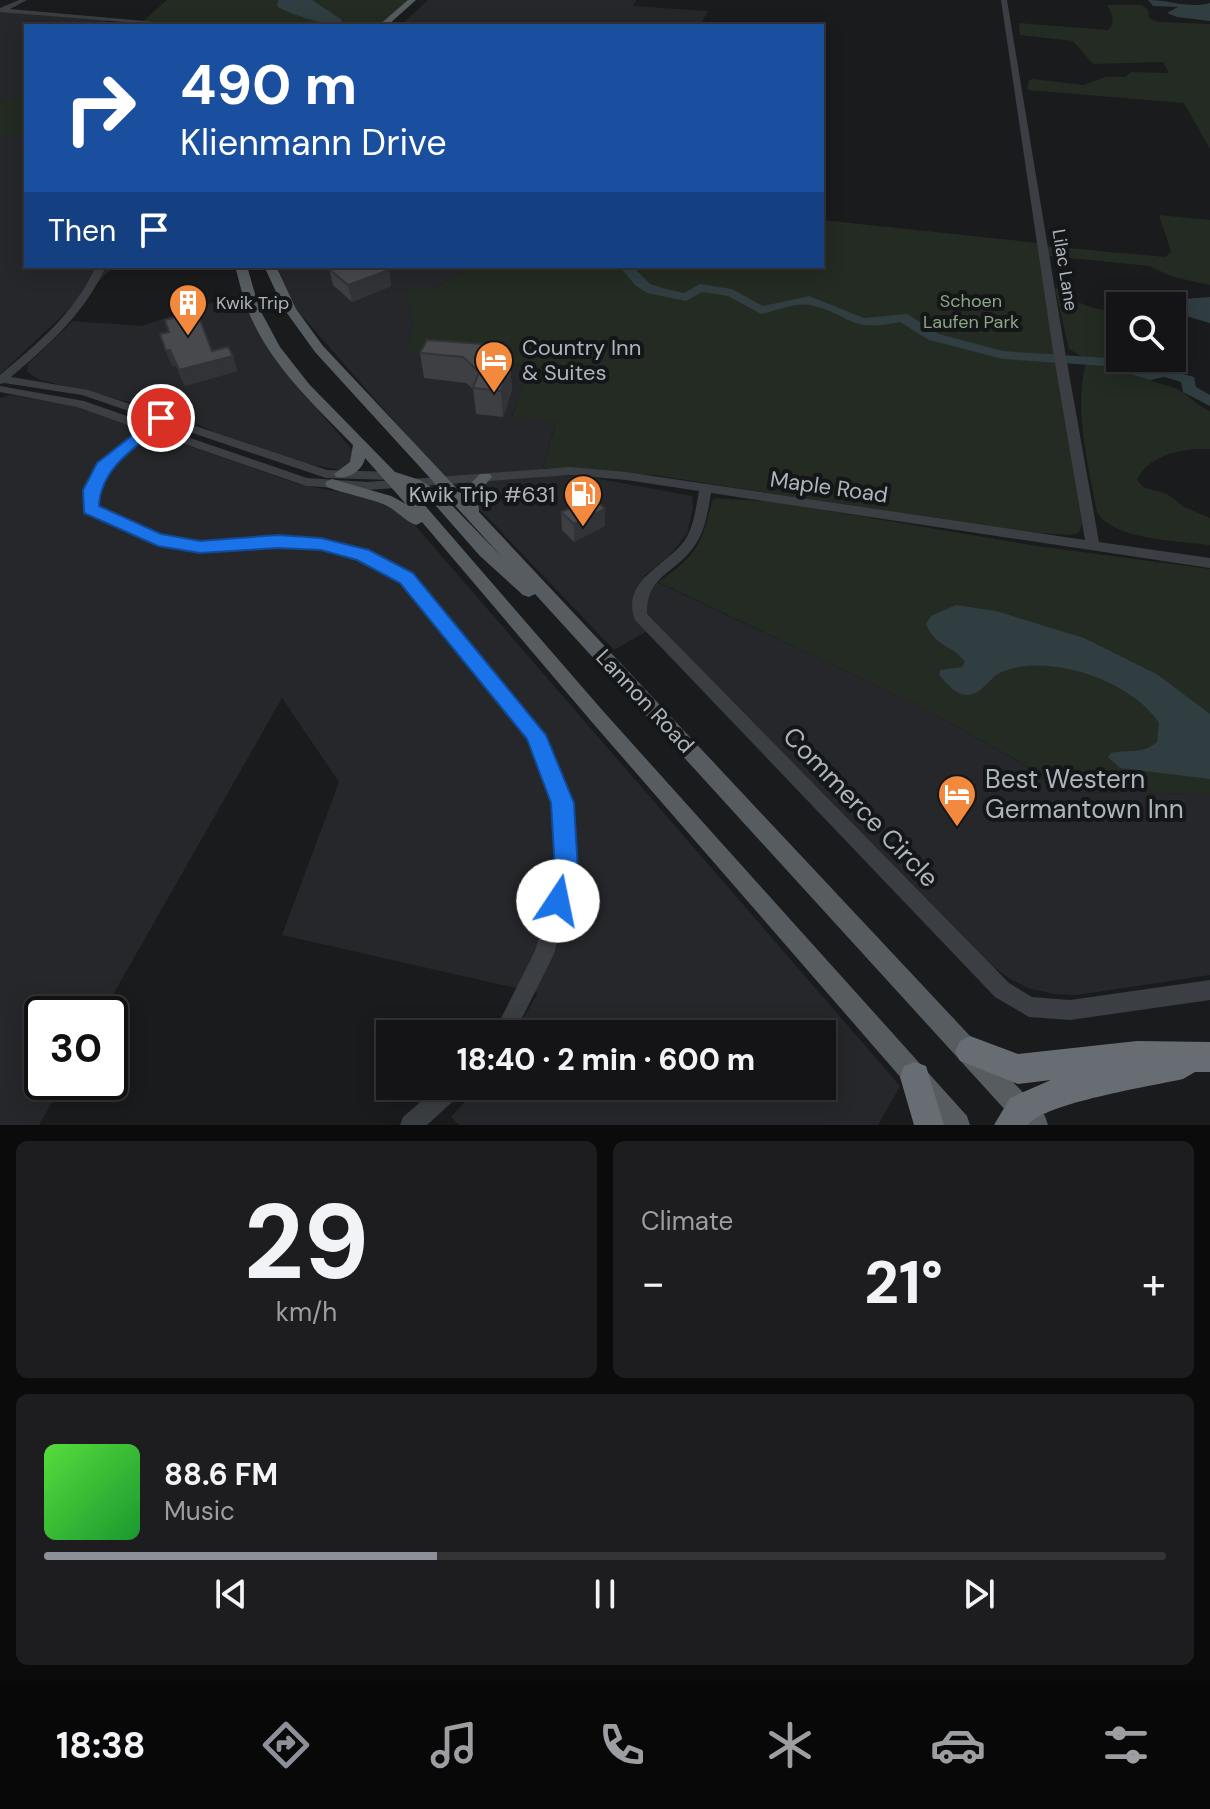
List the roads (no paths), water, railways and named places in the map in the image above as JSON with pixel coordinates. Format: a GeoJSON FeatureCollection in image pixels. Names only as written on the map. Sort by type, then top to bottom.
{"type":"FeatureCollection","features":[{"type":"Feature","properties":{"kind":"highway"},"geometry":{"type":"LineString","coordinates":[[970,1051],[1018,1069],[1137,1056],[1210,1057]]}},
{"type":"Feature","properties":{"kind":"highway"},"geometry":{"type":"LineString","coordinates":[[1022,1120],[1059,1092],[1210,1057]]}},
{"type":"Feature","properties":{"kind":"highway"},"geometry":{"type":"LineString","coordinates":[[915,1077],[929,1125]]}},
{"type":"Feature","properties":{"kind":"main road"},"geometry":{"type":"LineString","coordinates":[[385,24],[412,4],[425,0]]}},
{"type":"Feature","properties":{"kind":"main road"},"geometry":{"type":"LineString","coordinates":[[397,24],[412,4]]}},
{"type":"Feature","properties":{"kind":"main road","name":"Lannon Road"},"geometry":{"type":"LineString","coordinates":[[242,268],[253,308],[274,348],[304,387],[360,445],[401,481],[475,574],[958,1125]]}},
{"type":"Feature","properties":{"kind":"main road","name":"Lannon Road"},"geometry":{"type":"LineString","coordinates":[[271,268],[290,309],[319,349],[970,1051],[1022,1120]]}},
{"type":"Feature","properties":{"kind":"main road"},"geometry":{"type":"LineString","coordinates":[[340,425],[360,433],[396,466],[440,482]]}},
{"type":"Feature","properties":{"kind":"main road"},"geometry":{"type":"LineString","coordinates":[[360,445],[357,464],[336,479],[348,491],[393,500],[402,506],[444,551],[475,574]]}},
{"type":"Feature","properties":{"kind":"main road"},"geometry":{"type":"LineString","coordinates":[[471,514],[470,492],[485,477]]}},
{"type":"Feature","properties":{"kind":"main road"},"geometry":{"type":"LineString","coordinates":[[401,481],[434,495],[486,552],[533,595],[556,606]]}},
{"type":"Feature","properties":{"kind":"street","name":"Lilac Lane"},"geometry":{"type":"LineString","coordinates":[[1004,0],[1060,358],[1093,545]]}},
{"type":"Feature","properties":{"kind":"street"},"geometry":{"type":"LineString","coordinates":[[1,10],[19,1]]}},
{"type":"Feature","properties":{"kind":"street"},"geometry":{"type":"LineString","coordinates":[[1,10],[173,24]]}},
{"type":"Feature","properties":{"kind":"street"},"geometry":{"type":"LineString","coordinates":[[1,380],[76,312],[93,287],[100,268]]}},
{"type":"Feature","properties":{"kind":"street"},"geometry":{"type":"LineString","coordinates":[[1,380],[28,356]]}},
{"type":"Feature","properties":{"kind":"street"},"geometry":{"type":"LineString","coordinates":[[17,366],[41,385]]}},
{"type":"Feature","properties":{"kind":"street","name":"Maple Road"},"geometry":{"type":"LineString","coordinates":[[1,380],[84,392],[297,479],[440,482],[570,471],[706,488],[1210,563]]}},
{"type":"Feature","properties":{"kind":"street","name":"Maple Road"},"geometry":{"type":"LineString","coordinates":[[1,380],[14,391],[65,400],[155,423]]}},
{"type":"Feature","properties":{"kind":"street"},"geometry":{"type":"LineString","coordinates":[[0,395],[14,391]]}},
{"type":"Feature","properties":{"kind":"street"},"geometry":{"type":"LineString","coordinates":[[155,423],[103,467],[91,490],[90,509],[158,540],[200,547],[278,542],[321,544],[363,555],[407,578],[536,735],[563,803],[566,871],[544,954],[510,1020]]}},
{"type":"Feature","properties":{"kind":"street","name":"Maple Road"},"geometry":{"type":"LineString","coordinates":[[401,481],[440,482]]}},
{"type":"Feature","properties":{"kind":"street","name":"Commerce Circle"},"geometry":{"type":"LineString","coordinates":[[706,488],[693,541],[675,561],[646,581],[637,600],[640,616],[1002,990],[1029,1007],[1070,1010],[1210,990]]}},
{"type":"Feature","properties":{"kind":"street"},"geometry":{"type":"LineString","coordinates":[[411,1125],[439,1100]]}},
{"type":"Feature","properties":{"kind":"waterway"},"geometry":{"type":"LineString","coordinates":[[627,268],[639,282],[658,292],[686,297],[700,288],[732,293],[761,310],[809,300],[862,322],[875,323],[902,317],[934,337],[1003,355],[1107,362],[1150,376],[1164,373],[1189,380],[1188,389],[1210,401]]}},
{"type":"Feature","properties":{"kind":"place","name":"Kwik Trip"},"geometry":{"type":"Point","coordinates":[188,337]}},
{"type":"Feature","properties":{"kind":"place","name":"Country Inn & Suites"},"geometry":{"type":"Point","coordinates":[494,394]}},
{"type":"Feature","properties":{"kind":"place","name":"Kwik Trip #631"},"geometry":{"type":"Point","coordinates":[583,528]}},
{"type":"Feature","properties":{"kind":"place","name":"Best Western Germantown Inn"},"geometry":{"type":"Point","coordinates":[957,828]}},
{"type":"Feature","properties":{"kind":"park label","name":"Schoen Laufen Park"},"geometry":{"type":"Point","coordinates":[971,311]}}]}
